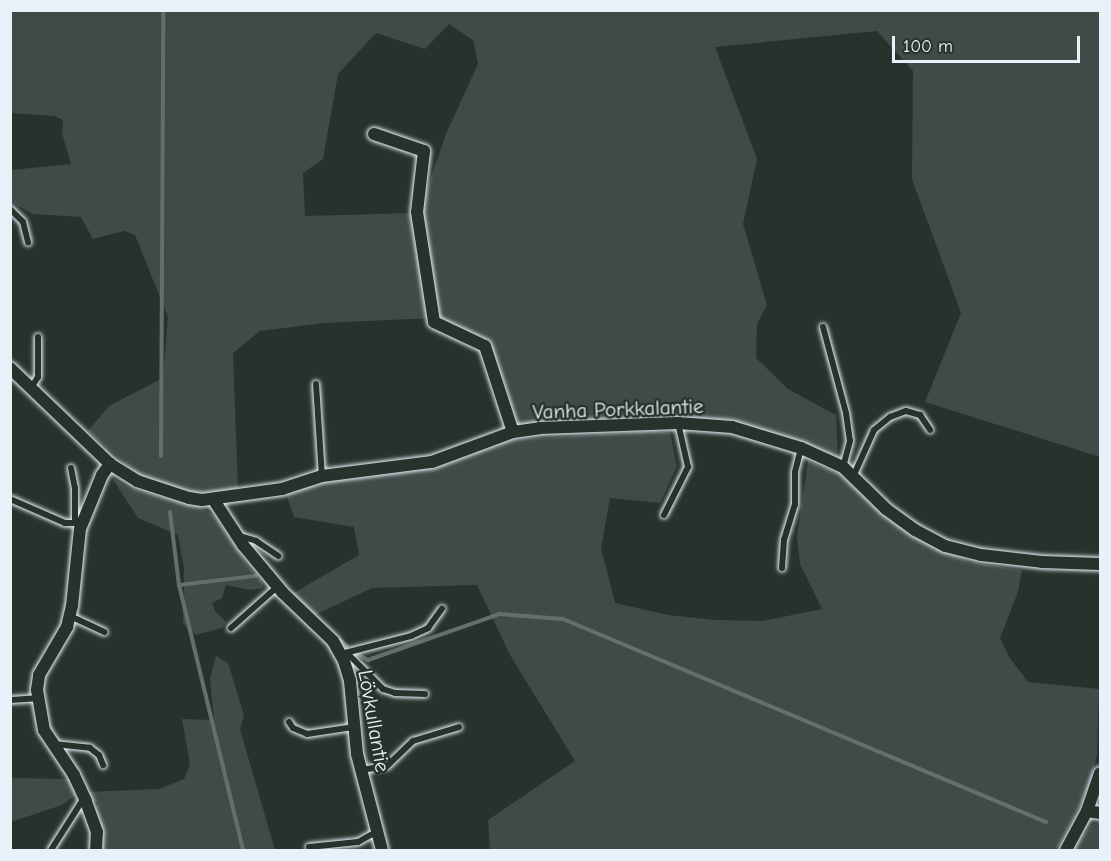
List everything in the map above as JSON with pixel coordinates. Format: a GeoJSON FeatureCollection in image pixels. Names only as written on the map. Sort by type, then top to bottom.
{"type":"FeatureCollection","features":[{"type":"Feature","properties":{"kind":"street"},"geometry":{"type":"LineString","coordinates":[[374,134],[424,151],[417,212],[434,322],[485,346],[513,432]]}},
{"type":"Feature","properties":{"kind":"street","name":"Vanha Porkkalantie"},"geometry":{"type":"LineString","coordinates":[[10,368],[110,464],[137,481],[168,493],[202,500],[282,489],[322,476],[432,462],[513,432],[540,428],[678,423],[732,427],[801,448],[843,467],[886,509],[915,530],[945,546],[981,555],[1042,562],[1101,564]]}},
{"type":"Feature","properties":{"kind":"street"},"geometry":{"type":"LineString","coordinates":[[96,850],[97,832],[84,797],[44,730],[37,698],[39,675],[67,627],[78,523],[110,464]]}},
{"type":"Feature","properties":{"kind":"street","name":"Lövkullantie"},"geometry":{"type":"LineString","coordinates":[[213,499],[236,535],[278,587],[344,653],[350,681],[361,770],[379,830],[382,850]]}},
{"type":"Feature","properties":{"kind":"street"},"geometry":{"type":"LineString","coordinates":[[1066,850],[1087,811],[1101,773]]}},
{"type":"Feature","properties":{"kind":"street"},"geometry":{"type":"LineString","coordinates":[[1087,811],[1101,813]]}},
{"type":"Feature","properties":{"kind":"lane"},"geometry":{"type":"LineString","coordinates":[[10,209],[23,222],[28,242]]}},
{"type":"Feature","properties":{"kind":"lane"},"geometry":{"type":"LineString","coordinates":[[823,327],[846,413],[850,441],[843,467]]}},
{"type":"Feature","properties":{"kind":"lane"},"geometry":{"type":"LineString","coordinates":[[31,388],[38,377],[38,337]]}},
{"type":"Feature","properties":{"kind":"lane"},"geometry":{"type":"LineString","coordinates":[[316,384],[322,476]]}},
{"type":"Feature","properties":{"kind":"lane"},"geometry":{"type":"LineString","coordinates":[[853,477],[874,430],[890,417],[906,411],[920,415],[930,430]]}},
{"type":"Feature","properties":{"kind":"lane"},"geometry":{"type":"LineString","coordinates":[[664,515],[688,467],[678,423]]}},
{"type":"Feature","properties":{"kind":"lane"},"geometry":{"type":"LineString","coordinates":[[782,568],[784,540],[795,505],[795,472],[801,448]]}},
{"type":"Feature","properties":{"kind":"lane"},"geometry":{"type":"LineString","coordinates":[[10,499],[50,518],[78,523],[71,468]]}},
{"type":"Feature","properties":{"kind":"lane"},"geometry":{"type":"LineString","coordinates":[[236,535],[256,541],[278,556]]}},
{"type":"Feature","properties":{"kind":"lane"},"geometry":{"type":"LineString","coordinates":[[231,628],[278,587]]}},
{"type":"Feature","properties":{"kind":"lane"},"geometry":{"type":"LineString","coordinates":[[344,653],[420,632],[437,620],[442,609]]}},
{"type":"Feature","properties":{"kind":"lane"},"geometry":{"type":"LineString","coordinates":[[69,616],[105,632]]}},
{"type":"Feature","properties":{"kind":"lane"},"geometry":{"type":"LineString","coordinates":[[344,653],[383,689],[395,693],[425,694]]}},
{"type":"Feature","properties":{"kind":"lane"},"geometry":{"type":"LineString","coordinates":[[10,700],[37,698]]}},
{"type":"Feature","properties":{"kind":"lane"},"geometry":{"type":"LineString","coordinates":[[289,722],[293,728],[307,734],[354,727]]}},
{"type":"Feature","properties":{"kind":"lane"},"geometry":{"type":"LineString","coordinates":[[361,770],[387,766],[413,741],[459,727]]}},
{"type":"Feature","properties":{"kind":"lane"},"geometry":{"type":"LineString","coordinates":[[53,744],[90,748],[99,755],[103,765]]}},
{"type":"Feature","properties":{"kind":"lane"},"geometry":{"type":"LineString","coordinates":[[51,850],[84,797]]}},
{"type":"Feature","properties":{"kind":"lane"},"geometry":{"type":"LineString","coordinates":[[309,847],[358,842],[379,830]]}},
{"type":"Feature","properties":{"kind":"shaded area"},"geometry":{"type":"Polygon","coordinates":[[[10,11],[1100,11],[1100,457],[925,402],[961,313],[912,179],[913,71],[877,31],[715,47],[757,159],[743,224],[767,305],[757,324],[756,358],[788,389],[836,415],[838,462],[756,428],[515,427],[489,344],[437,319],[419,212],[446,134],[478,64],[473,40],[449,24],[425,49],[376,33],[338,74],[323,159],[303,173],[305,216],[415,213],[432,318],[324,323],[260,331],[233,353],[238,489],[200,494],[156,483],[136,473],[88,431],[109,406],[163,378],[168,317],[135,235],[124,231],[93,239],[81,217],[33,214],[11,202],[11,170],[71,164],[62,133],[63,120],[55,116],[11,113],[10,11]]]}},
{"type":"Feature","properties":{"kind":"shaded area"},"geometry":{"type":"Polygon","coordinates":[[[654,431],[670,433],[677,466],[660,503],[610,498],[601,548],[615,603],[668,615],[715,620],[763,621],[822,609],[800,564],[797,537],[808,461],[839,474],[902,526],[969,562],[1022,570],[1018,592],[1000,638],[1009,657],[1028,682],[1099,689],[1097,755],[1088,791],[1056,850],[490,850],[488,820],[575,761],[510,655],[477,585],[372,588],[315,615],[292,594],[359,555],[354,527],[294,517],[285,491],[334,479],[433,466],[510,440],[654,431]]]}},
{"type":"Feature","properties":{"kind":"shaded area"},"geometry":{"type":"Polygon","coordinates":[[[112,478],[131,489],[202,508],[215,516],[248,566],[262,581],[263,588],[250,590],[226,585],[222,598],[212,603],[215,611],[226,622],[222,628],[195,635],[183,623],[184,567],[178,535],[138,518],[112,478]]]}},
{"type":"Feature","properties":{"kind":"shaded area"},"geometry":{"type":"Polygon","coordinates":[[[216,656],[228,663],[244,715],[240,729],[275,850],[103,850],[95,811],[98,803],[88,798],[85,792],[159,789],[184,779],[190,764],[182,719],[214,720],[210,679],[216,656]]]}},
{"type":"Feature","properties":{"kind":"shaded area"},"geometry":{"type":"Polygon","coordinates":[[[11,778],[71,779],[78,793],[62,805],[11,822],[11,778]]]}},
{"type":"Feature","properties":{"kind":"shaded area"},"geometry":{"type":"Polygon","coordinates":[[[1100,822],[1100,850],[1072,850],[1091,825],[1100,822]]]}},
{"type":"Feature","properties":{"kind":"waterway"},"geometry":{"type":"LineString","coordinates":[[161,456],[163,10]]}},
{"type":"Feature","properties":{"kind":"waterway"},"geometry":{"type":"LineString","coordinates":[[170,512],[179,585],[255,576]]}},
{"type":"Feature","properties":{"kind":"waterway"},"geometry":{"type":"LineString","coordinates":[[179,585],[243,850]]}},
{"type":"Feature","properties":{"kind":"waterway"},"geometry":{"type":"LineString","coordinates":[[357,654],[368,660],[499,614],[563,619],[1046,822]]}},
{"type":"Feature","properties":{"kind":"waterway"},"geometry":{"type":"LineString","coordinates":[[336,637],[347,646]]}}]}
